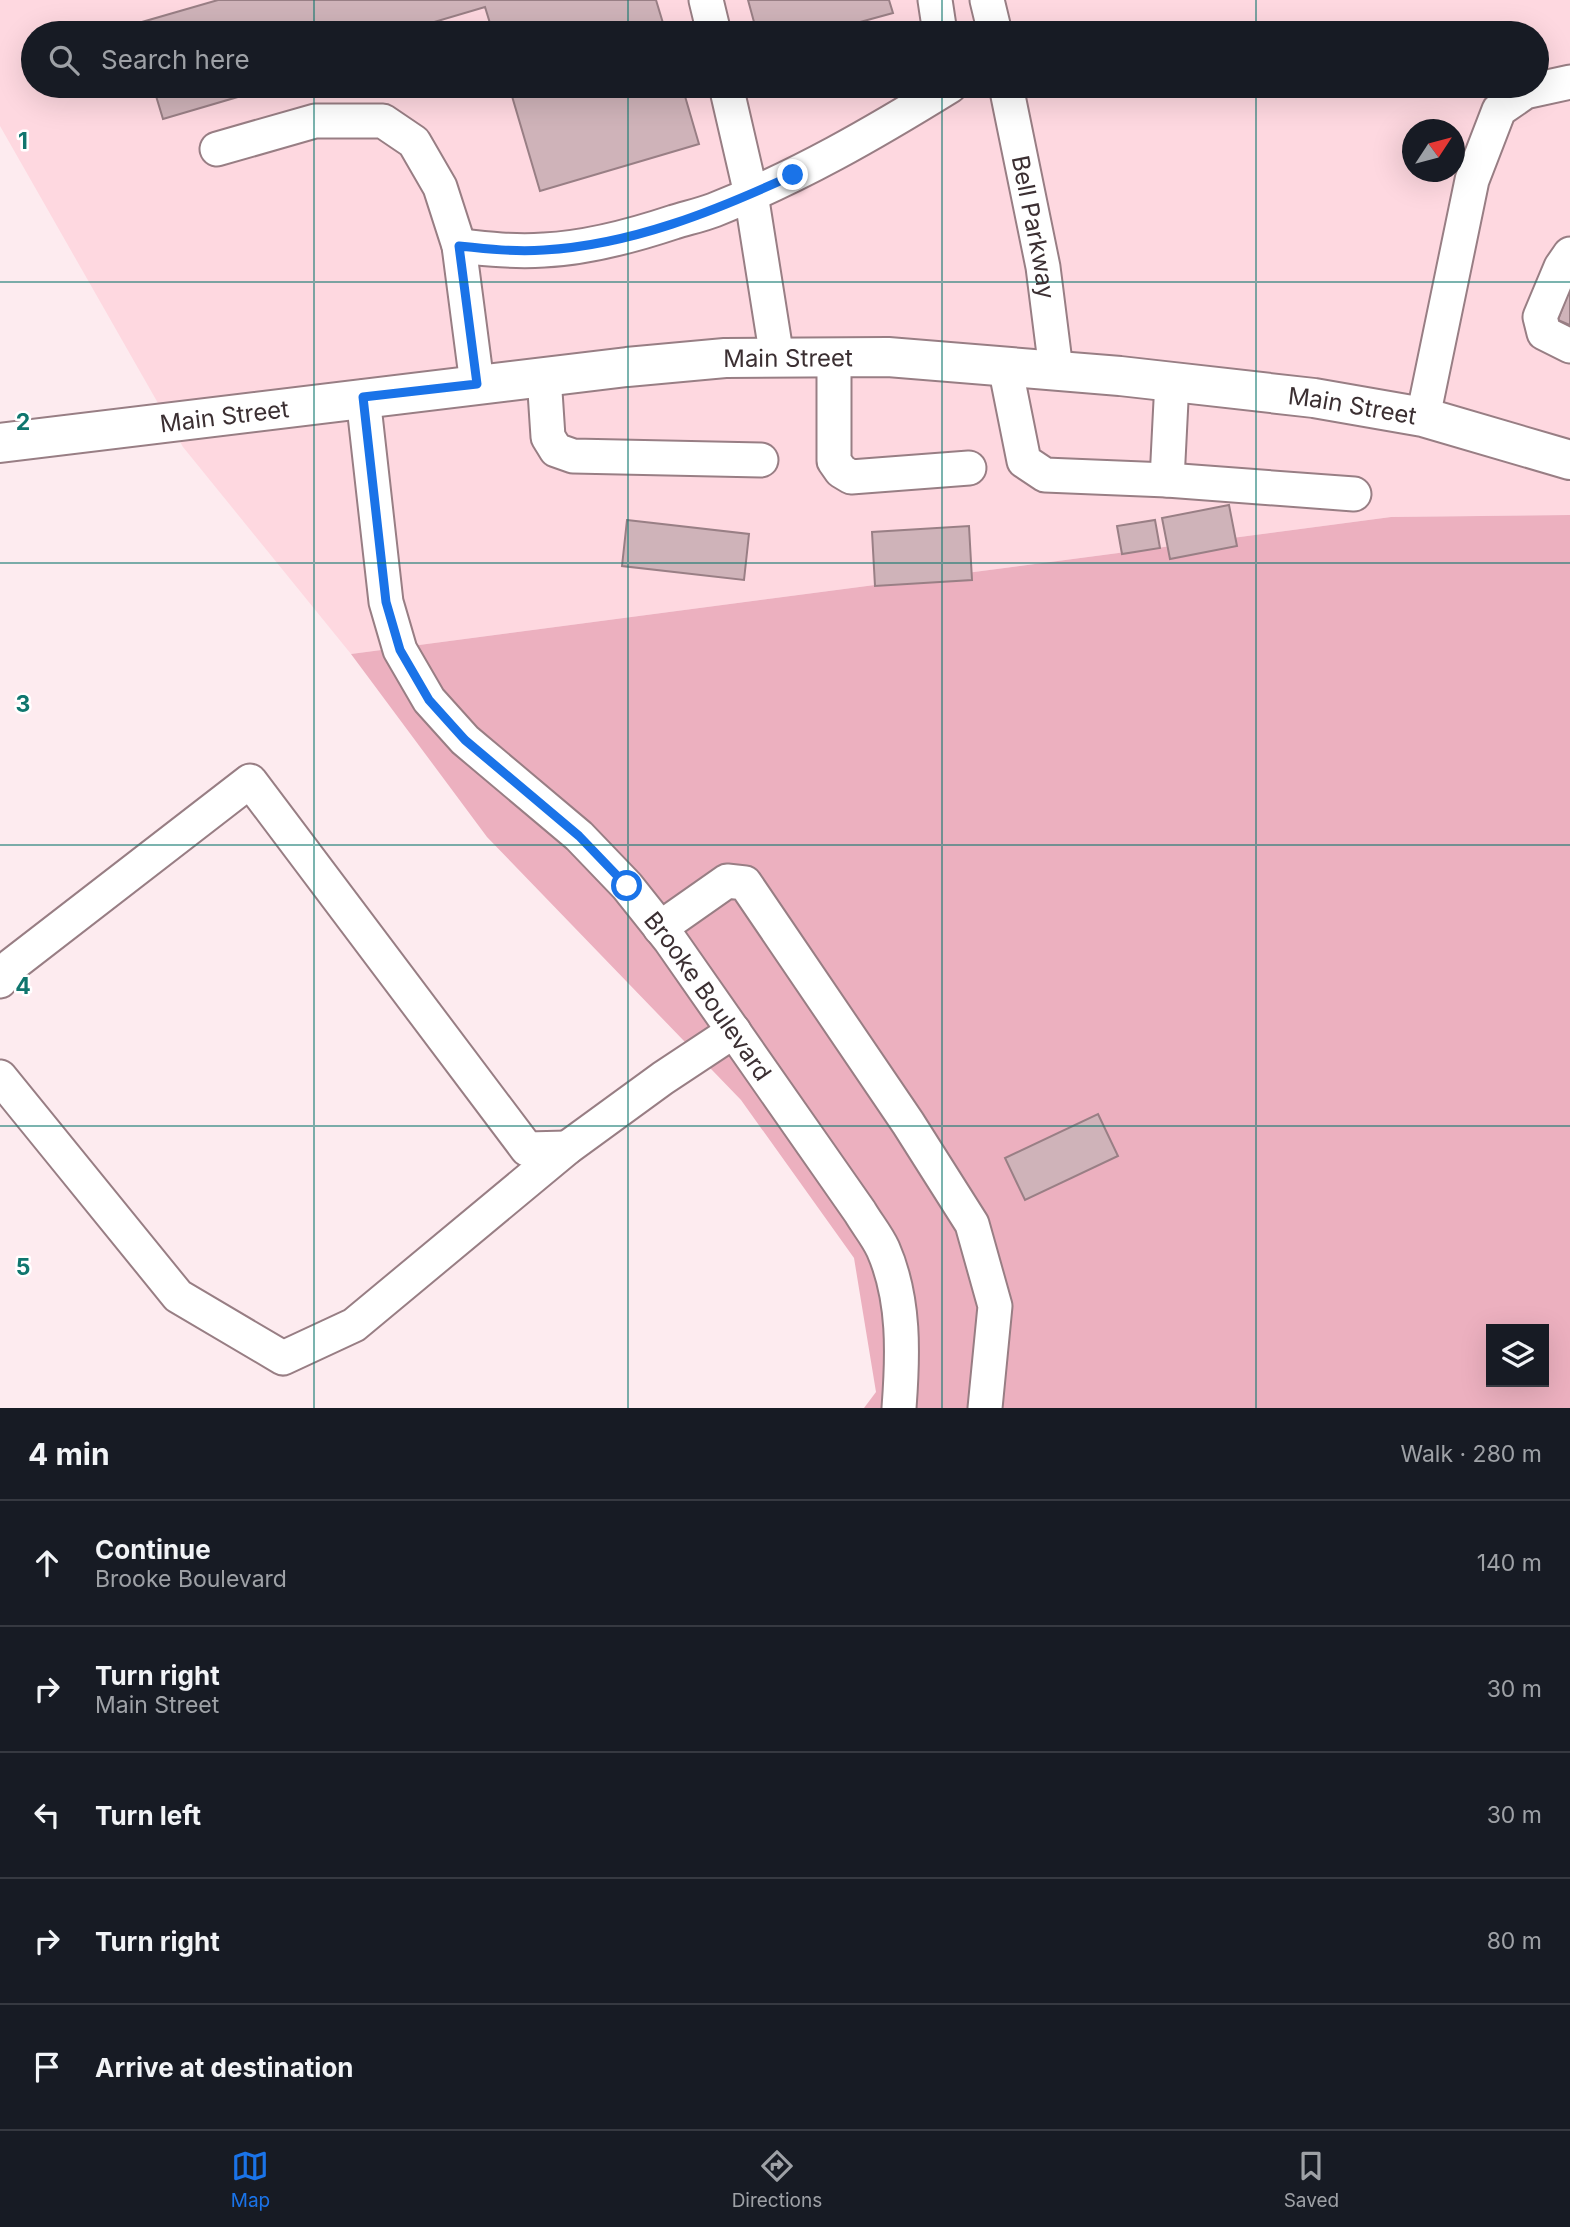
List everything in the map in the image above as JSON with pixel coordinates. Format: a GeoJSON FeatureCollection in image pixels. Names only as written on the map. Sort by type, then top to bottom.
{"type":"FeatureCollection","features":[{"type":"Feature","properties":{"kind":"main road","name":"Main Street"},"geometry":{"type":"LineString","coordinates":[[0,443],[363,397],[725,358],[888,357],[1172,381],[1314,398],[1423,416],[1570,460]]}},
{"type":"Feature","properties":{"kind":"street"},"geometry":{"type":"LineString","coordinates":[[706,0],[711,21]]}},
{"type":"Feature","properties":{"kind":"street"},"geometry":{"type":"LineString","coordinates":[[935,0],[938,21]]}},
{"type":"Feature","properties":{"kind":"street"},"geometry":{"type":"LineString","coordinates":[[987,0],[992,21]]}},
{"type":"Feature","properties":{"kind":"street"},"geometry":{"type":"LineString","coordinates":[[1549,87],[1570,82]]}},
{"type":"Feature","properties":{"kind":"street"},"geometry":{"type":"LineString","coordinates":[[729,98],[751,194],[777,358]]}},
{"type":"Feature","properties":{"kind":"street"},"geometry":{"type":"LineString","coordinates":[[459,246],[545,250],[588,245],[712,211],[846,149],[926,98]]}},
{"type":"Feature","properties":{"kind":"street","name":"Bell Parkway"},"geometry":{"type":"LineString","coordinates":[[1008,98],[1043,267],[1056,370]]}},
{"type":"Feature","properties":{"kind":"street"},"geometry":{"type":"LineString","coordinates":[[1423,416],[1472,180],[1499,110],[1516,98]]}},
{"type":"Feature","properties":{"kind":"street"},"geometry":{"type":"LineString","coordinates":[[217,149],[315,121],[383,121],[414,142],[440,187],[459,246],[477,384]]}},
{"type":"Feature","properties":{"kind":"street"},"geometry":{"type":"LineString","coordinates":[[1570,254],[1561,267],[1540,317],[1544,333],[1570,345]]}},
{"type":"Feature","properties":{"kind":"street"},"geometry":{"type":"LineString","coordinates":[[834,358],[834,461],[841,471],[850,477],[968,468]]}},
{"type":"Feature","properties":{"kind":"street"},"geometry":{"type":"LineString","coordinates":[[1005,366],[1024,461],[1045,475],[1167,480],[1354,494]]}},
{"type":"Feature","properties":{"kind":"street"},"geometry":{"type":"LineString","coordinates":[[544,376],[548,437],[556,450],[573,456],[761,460]]}},
{"type":"Feature","properties":{"kind":"street"},"geometry":{"type":"LineString","coordinates":[[1167,480],[1172,381]]}},
{"type":"Feature","properties":{"kind":"street","name":"Brooke Boulevard"},"geometry":{"type":"LineString","coordinates":[[363,397],[386,602],[400,650],[429,700],[465,740],[579,836],[627,886],[734,1031],[860,1212],[882,1248],[897,1297],[903,1352],[899,1408]]}},
{"type":"Feature","properties":{"kind":"street"},"geometry":{"type":"LineString","coordinates":[[0,981],[12,965],[250,781],[527,1149],[567,1149]]}},
{"type":"Feature","properties":{"kind":"street"},"geometry":{"type":"LineString","coordinates":[[660,928],[727,881],[745,883],[908,1123],[972,1224],[995,1306],[985,1408]]}},
{"type":"Feature","properties":{"kind":"street"},"geometry":{"type":"LineString","coordinates":[[0,1077],[178,1296],[283,1358],[354,1325],[567,1149],[663,1078],[734,1031]]}},
{"type":"Feature","properties":{"kind":"shaded area"},"geometry":{"type":"Polygon","coordinates":[[[0,0],[1570,0],[1570,515],[1391,517],[351,654],[183,447],[0,126],[0,0]]]}},
{"type":"Feature","properties":{"kind":"shaded area"},"geometry":{"type":"Polygon","coordinates":[[[1570,515],[1570,1408],[864,1408],[876,1392],[854,1258],[741,1100],[487,837],[351,654],[1391,517],[1570,515]]]}},
{"type":"Feature","properties":{"kind":"building"},"geometry":{"type":"Polygon","coordinates":[[[218,0],[656,0],[662,21],[489,21],[485,7],[438,21],[145,21],[218,0]]]}},
{"type":"Feature","properties":{"kind":"building"},"geometry":{"type":"Polygon","coordinates":[[[748,0],[889,0],[893,13],[864,21],[754,21],[748,0]]]}},
{"type":"Feature","properties":{"kind":"building"},"geometry":{"type":"Polygon","coordinates":[[[157,98],[234,98],[163,119],[157,98]]]}},
{"type":"Feature","properties":{"kind":"building"},"geometry":{"type":"Polygon","coordinates":[[[513,98],[686,98],[699,144],[540,191],[513,98]]]}},
{"type":"Feature","properties":{"kind":"building"},"geometry":{"type":"Polygon","coordinates":[[[1570,288],[1570,325],[1558,320],[1570,288]]]}},
{"type":"Feature","properties":{"kind":"building"},"geometry":{"type":"Polygon","coordinates":[[[1229,505],[1237,546],[1170,559],[1162,518],[1229,505]]]}},
{"type":"Feature","properties":{"kind":"building"},"geometry":{"type":"Polygon","coordinates":[[[627,520],[749,534],[744,580],[622,566],[627,520]]]}},
{"type":"Feature","properties":{"kind":"building"},"geometry":{"type":"Polygon","coordinates":[[[1155,520],[1160,548],[1122,554],[1117,526],[1155,520]]]}},
{"type":"Feature","properties":{"kind":"building"},"geometry":{"type":"Polygon","coordinates":[[[969,526],[972,580],[875,586],[872,532],[969,526]]]}},
{"type":"Feature","properties":{"kind":"building"},"geometry":{"type":"Polygon","coordinates":[[[1098,1114],[1118,1156],[1025,1200],[1005,1158],[1098,1114]]]}},
{"type":"Feature","properties":{"kind":"route"},"geometry":{"type":"LineString","coordinates":[[627,886],[579,836],[465,740],[429,700],[400,650],[386,602],[363,397],[477,384],[459,246],[545,250],[588,245],[712,211],[793,175]]}}]}
